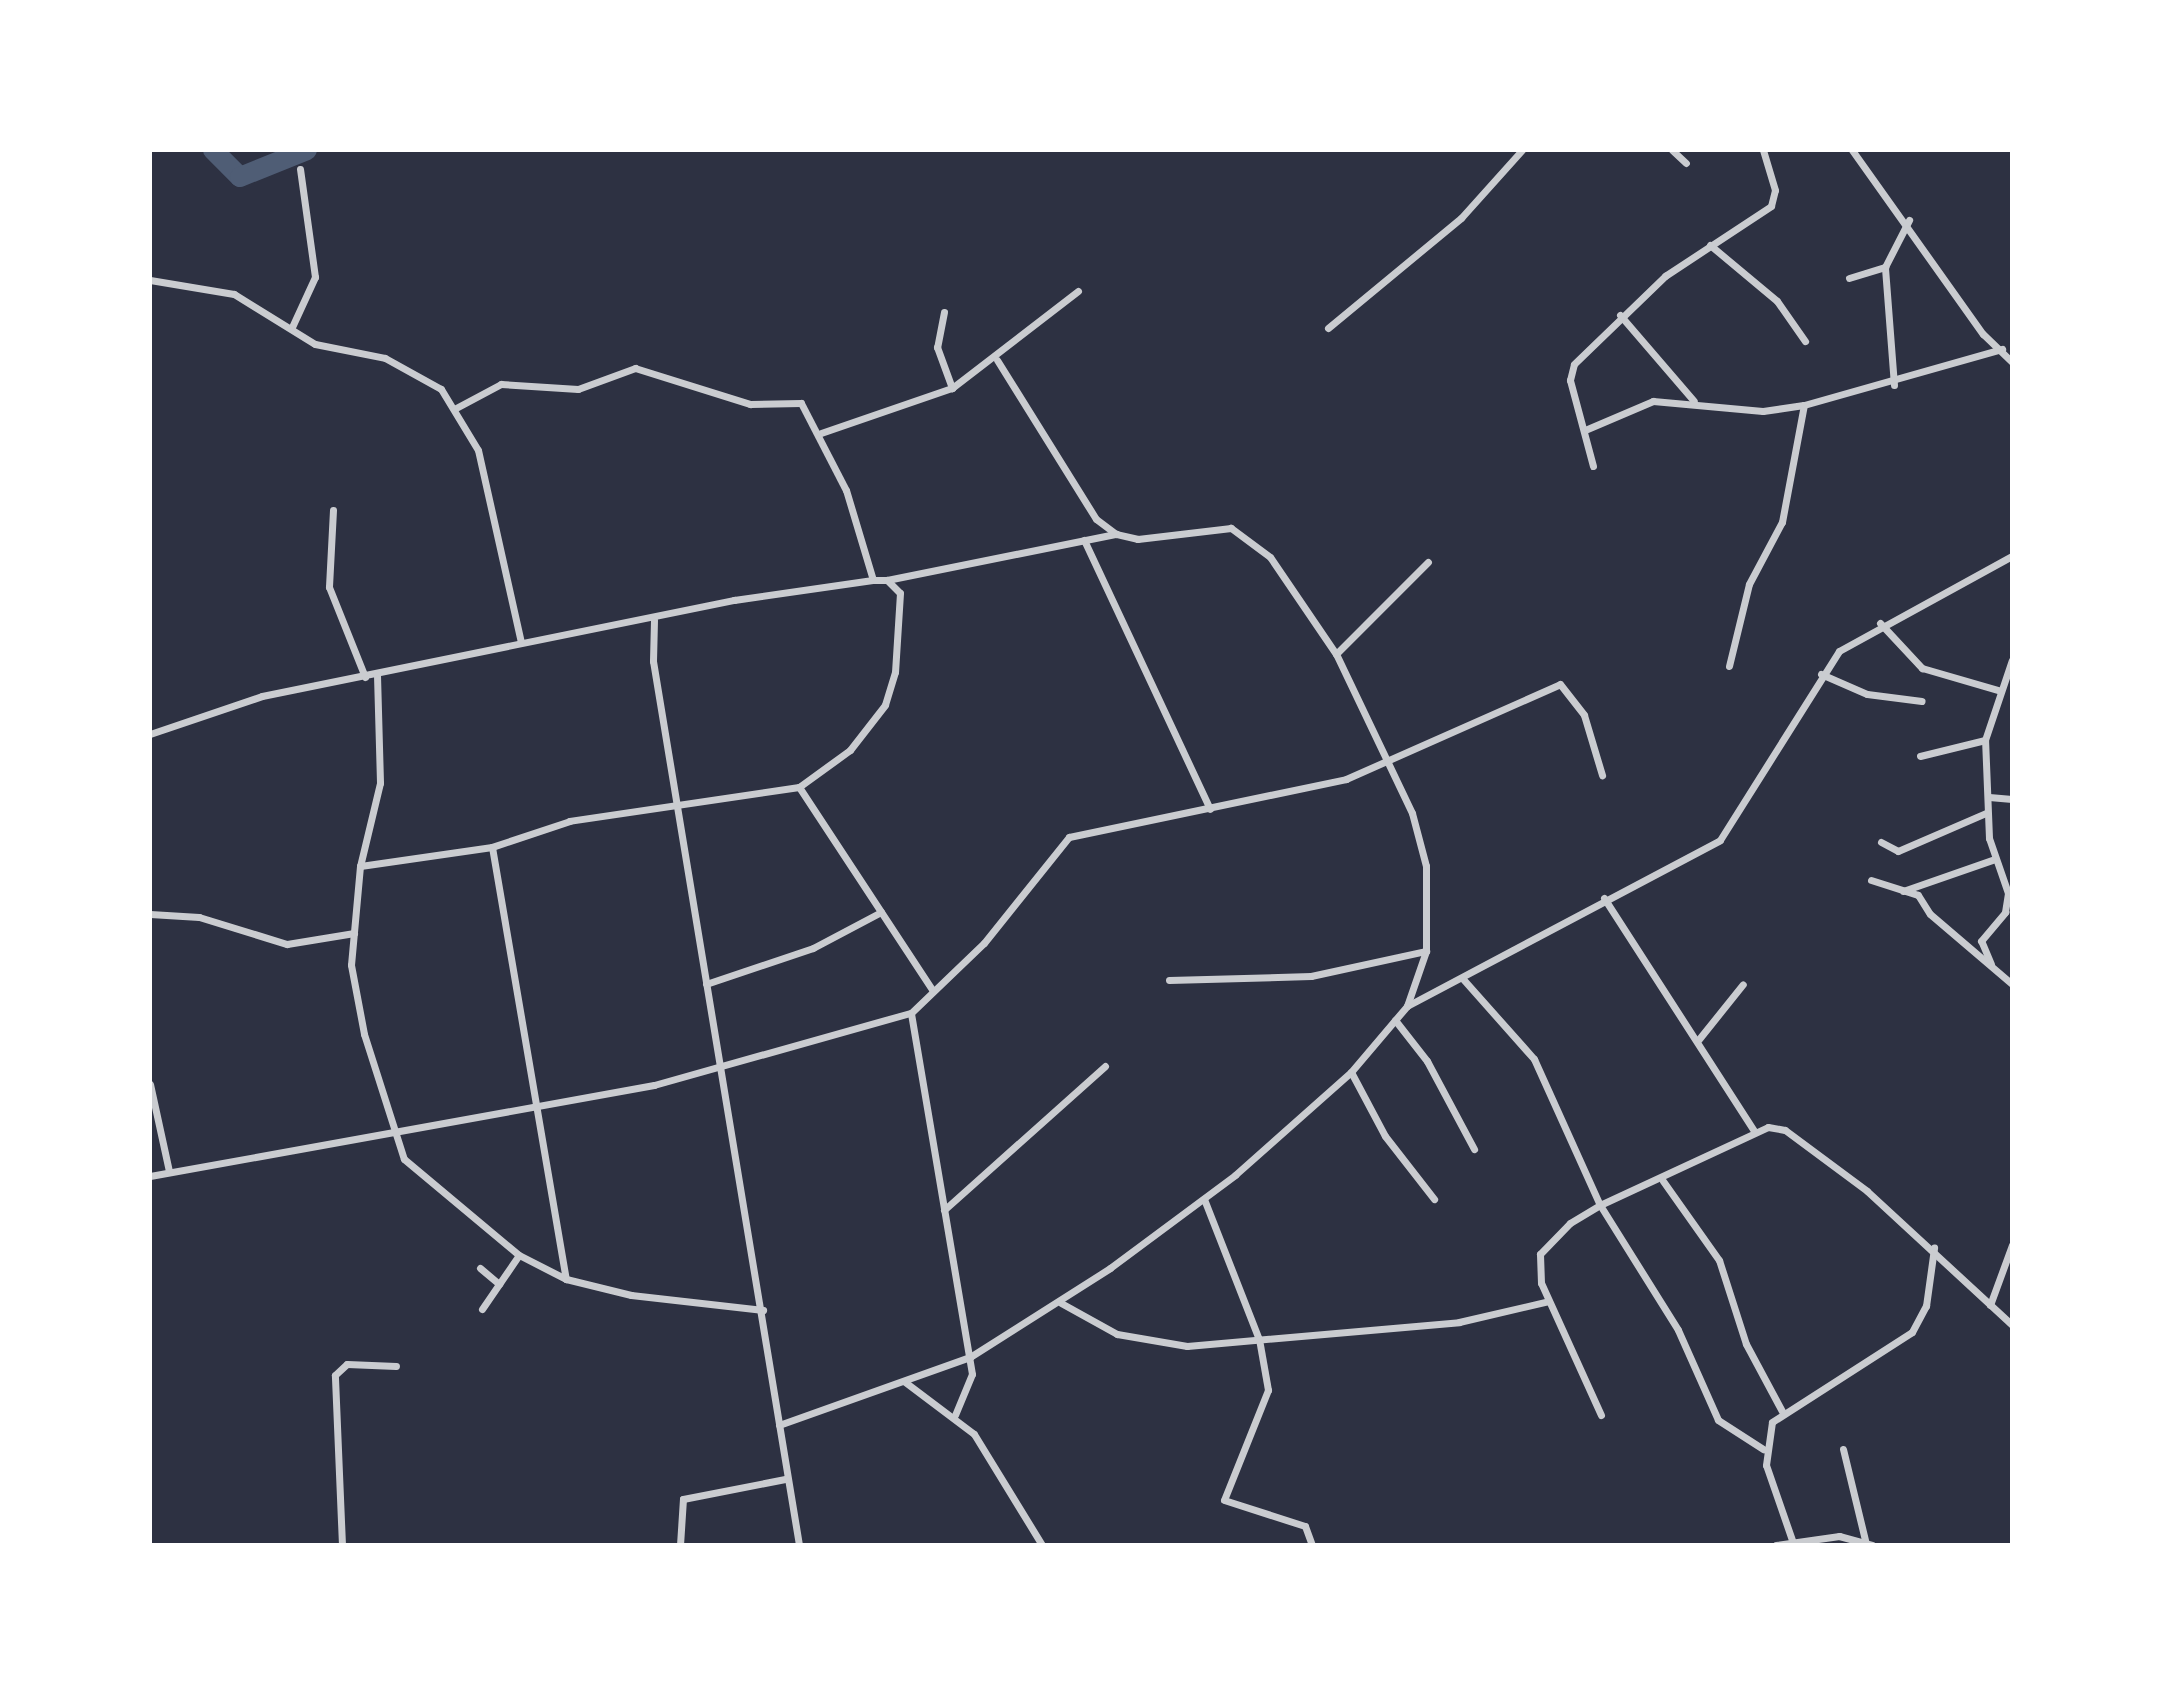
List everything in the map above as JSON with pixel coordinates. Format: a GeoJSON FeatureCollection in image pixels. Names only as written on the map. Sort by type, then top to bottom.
{"type":"FeatureCollection","features":[{"type":"Feature","properties":{"kind":"street"},"geometry":{"type":"LineString","coordinates":[[1328,328],[1461,218],[1522,150]]}},
{"type":"Feature","properties":{"kind":"street"},"geometry":{"type":"LineString","coordinates":[[1672,150],[1686,163]]}},
{"type":"Feature","properties":{"kind":"street"},"geometry":{"type":"LineString","coordinates":[[1593,466],[1570,380],[1574,364],[1620,315],[1710,245],[1774,202],[1763,150]]}},
{"type":"Feature","properties":{"kind":"street"},"geometry":{"type":"LineString","coordinates":[[1852,150],[1909,220],[1983,334],[2002,349],[2012,362]]}},
{"type":"Feature","properties":{"kind":"street"},"geometry":{"type":"LineString","coordinates":[[292,327],[315,277],[300,169]]}},
{"type":"Feature","properties":{"kind":"street"},"geometry":{"type":"LineString","coordinates":[[1894,385],[1885,267],[1909,220]]}},
{"type":"Feature","properties":{"kind":"street"},"geometry":{"type":"LineString","coordinates":[[1710,245],[1777,301],[1805,341]]}},
{"type":"Feature","properties":{"kind":"street"},"geometry":{"type":"LineString","coordinates":[[1849,278],[1885,267]]}},
{"type":"Feature","properties":{"kind":"street"},"geometry":{"type":"LineString","coordinates":[[150,280],[234,294],[315,344],[414,370],[456,408],[478,450],[521,642]]}},
{"type":"Feature","properties":{"kind":"street"},"geometry":{"type":"LineString","coordinates":[[821,433],[952,388],[997,360],[1078,291]]}},
{"type":"Feature","properties":{"kind":"street"},"geometry":{"type":"LineString","coordinates":[[944,312],[937,347],[952,388]]}},
{"type":"Feature","properties":{"kind":"street"},"geometry":{"type":"LineString","coordinates":[[1620,315],[1694,401]]}},
{"type":"Feature","properties":{"kind":"street"},"geometry":{"type":"LineString","coordinates":[[1585,430],[1653,401],[1694,401],[1763,411],[1804,405],[1894,385],[2002,349]]}},
{"type":"Feature","properties":{"kind":"street"},"geometry":{"type":"LineString","coordinates":[[997,360],[1096,519],[1116,534]]}},
{"type":"Feature","properties":{"kind":"street"},"geometry":{"type":"LineString","coordinates":[[456,408],[501,384],[578,389],[635,368],[750,404],[801,403],[821,433],[873,580]]}},
{"type":"Feature","properties":{"kind":"street"},"geometry":{"type":"LineString","coordinates":[[1729,666],[1749,584],[1782,522],[1804,405]]}},
{"type":"Feature","properties":{"kind":"street"},"geometry":{"type":"LineString","coordinates":[[333,510],[329,587],[365,677]]}},
{"type":"Feature","properties":{"kind":"street"},"geometry":{"type":"LineString","coordinates":[[150,734],[262,696],[377,675],[521,642],[887,580],[1116,534],[1138,539],[1231,528],[1249,535],[1336,654],[1391,764],[1426,866],[1426,951],[1407,1006],[1351,1072],[1204,1199],[1061,1303],[970,1357],[779,1425]]}},
{"type":"Feature","properties":{"kind":"street"},"geometry":{"type":"LineString","coordinates":[[1084,540],[1210,809]]}},
{"type":"Feature","properties":{"kind":"street"},"geometry":{"type":"LineString","coordinates":[[1407,1006],[1463,979],[1604,898],[1720,840],[1771,767],[1821,674],[1880,623],[2012,556]]}},
{"type":"Feature","properties":{"kind":"street"},"geometry":{"type":"LineString","coordinates":[[1336,654],[1428,562]]}},
{"type":"Feature","properties":{"kind":"street"},"geometry":{"type":"LineString","coordinates":[[360,866],[492,847],[570,821],[799,787],[850,750],[885,705],[901,608],[887,580]]}},
{"type":"Feature","properties":{"kind":"street"},"geometry":{"type":"LineString","coordinates":[[654,620],[653,661],[763,1310],[785,1479],[799,1545]]}},
{"type":"Feature","properties":{"kind":"street"},"geometry":{"type":"LineString","coordinates":[[1880,623],[1922,668],[2001,691]]}},
{"type":"Feature","properties":{"kind":"street"},"geometry":{"type":"LineString","coordinates":[[1991,964],[1981,941],[2010,905],[1995,859],[1986,813],[1989,797],[1985,740],[2012,660]]}},
{"type":"Feature","properties":{"kind":"street"},"geometry":{"type":"LineString","coordinates":[[1821,674],[1867,694],[1922,701]]}},
{"type":"Feature","properties":{"kind":"street"},"geometry":{"type":"LineString","coordinates":[[377,675],[380,783],[360,866],[353,991],[392,1132],[414,1169],[519,1255],[566,1279],[631,1295],[763,1310]]}},
{"type":"Feature","properties":{"kind":"street"},"geometry":{"type":"LineString","coordinates":[[150,1176],[536,1108],[721,1067],[911,1013],[1016,907],[1069,837],[1210,809],[1391,764],[1465,721],[1560,684],[1584,715],[1602,775]]}},
{"type":"Feature","properties":{"kind":"street"},"geometry":{"type":"LineString","coordinates":[[1920,756],[1985,740]]}},
{"type":"Feature","properties":{"kind":"street"},"geometry":{"type":"LineString","coordinates":[[799,787],[933,991]]}},
{"type":"Feature","properties":{"kind":"street"},"geometry":{"type":"LineString","coordinates":[[1989,797],[2012,799]]}},
{"type":"Feature","properties":{"kind":"street"},"geometry":{"type":"LineString","coordinates":[[1881,842],[1898,851],[1986,813]]}},
{"type":"Feature","properties":{"kind":"street"},"geometry":{"type":"LineString","coordinates":[[492,847],[566,1279]]}},
{"type":"Feature","properties":{"kind":"street"},"geometry":{"type":"LineString","coordinates":[[1899,893],[1995,859]]}},
{"type":"Feature","properties":{"kind":"street"},"geometry":{"type":"LineString","coordinates":[[1871,880],[1899,893],[1918,895],[1930,914],[2012,984]]}},
{"type":"Feature","properties":{"kind":"street"},"geometry":{"type":"LineString","coordinates":[[1604,898],[1699,1039],[1754,1131]]}},
{"type":"Feature","properties":{"kind":"street"},"geometry":{"type":"LineString","coordinates":[[706,984],[802,952],[881,912]]}},
{"type":"Feature","properties":{"kind":"street"},"geometry":{"type":"LineString","coordinates":[[150,914],[199,917],[287,944],[354,933]]}},
{"type":"Feature","properties":{"kind":"street"},"geometry":{"type":"LineString","coordinates":[[1169,980],[1311,976],[1426,951]]}},
{"type":"Feature","properties":{"kind":"street"},"geometry":{"type":"LineString","coordinates":[[1463,979],[1534,1059],[1600,1205],[1678,1330],[1718,1420],[1763,1449],[1792,1540]]}},
{"type":"Feature","properties":{"kind":"street"},"geometry":{"type":"LineString","coordinates":[[1699,1039],[1743,984]]}},
{"type":"Feature","properties":{"kind":"street"},"geometry":{"type":"LineString","coordinates":[[911,1013],[970,1357],[970,1387],[955,1415]]}},
{"type":"Feature","properties":{"kind":"street"},"geometry":{"type":"LineString","coordinates":[[1395,1020],[1427,1061],[1474,1149]]}},
{"type":"Feature","properties":{"kind":"street"},"geometry":{"type":"LineString","coordinates":[[944,1210],[1105,1066]]}},
{"type":"Feature","properties":{"kind":"street"},"geometry":{"type":"LineString","coordinates":[[1351,1072],[1385,1136],[1434,1199]]}},
{"type":"Feature","properties":{"kind":"street"},"geometry":{"type":"LineString","coordinates":[[150,1084],[169,1171]]}},
{"type":"Feature","properties":{"kind":"street"},"geometry":{"type":"LineString","coordinates":[[1601,1415],[1549,1301],[1540,1254],[1570,1223],[1600,1205],[1663,1181],[1754,1131],[1785,1130],[1934,1248],[2012,1325]]}},
{"type":"Feature","properties":{"kind":"street"},"geometry":{"type":"LineString","coordinates":[[1663,1181],[1719,1260],[1746,1344],[1782,1411]]}},
{"type":"Feature","properties":{"kind":"street"},"geometry":{"type":"LineString","coordinates":[[1204,1199],[1259,1339],[1268,1390],[1264,1411],[1224,1500],[1305,1526],[1312,1545]]}},
{"type":"Feature","properties":{"kind":"street"},"geometry":{"type":"LineString","coordinates":[[1990,1305],[2012,1245]]}},
{"type":"Feature","properties":{"kind":"street"},"geometry":{"type":"LineString","coordinates":[[1763,1449],[1782,1411],[1912,1332],[1926,1306],[1934,1248]]}},
{"type":"Feature","properties":{"kind":"street"},"geometry":{"type":"LineString","coordinates":[[482,1309],[519,1255]]}},
{"type":"Feature","properties":{"kind":"street"},"geometry":{"type":"LineString","coordinates":[[480,1268],[499,1284]]}},
{"type":"Feature","properties":{"kind":"street"},"geometry":{"type":"LineString","coordinates":[[1061,1303],[1117,1334],[1163,1345],[1459,1322],[1549,1301]]}},
{"type":"Feature","properties":{"kind":"street"},"geometry":{"type":"LineString","coordinates":[[342,1545],[335,1375],[347,1364],[396,1366]]}},
{"type":"Feature","properties":{"kind":"street"},"geometry":{"type":"LineString","coordinates":[[905,1382],[955,1415],[1042,1545]]}},
{"type":"Feature","properties":{"kind":"street"},"geometry":{"type":"LineString","coordinates":[[1776,1545],[1792,1540],[1868,1543],[1843,1449]]}},
{"type":"Feature","properties":{"kind":"street"},"geometry":{"type":"LineString","coordinates":[[680,1545],[683,1499],[785,1479]]}},
{"type":"Feature","properties":{"kind":"waterway"},"geometry":{"type":"LineString","coordinates":[[213,150],[240,177],[307,150]]}}]}
